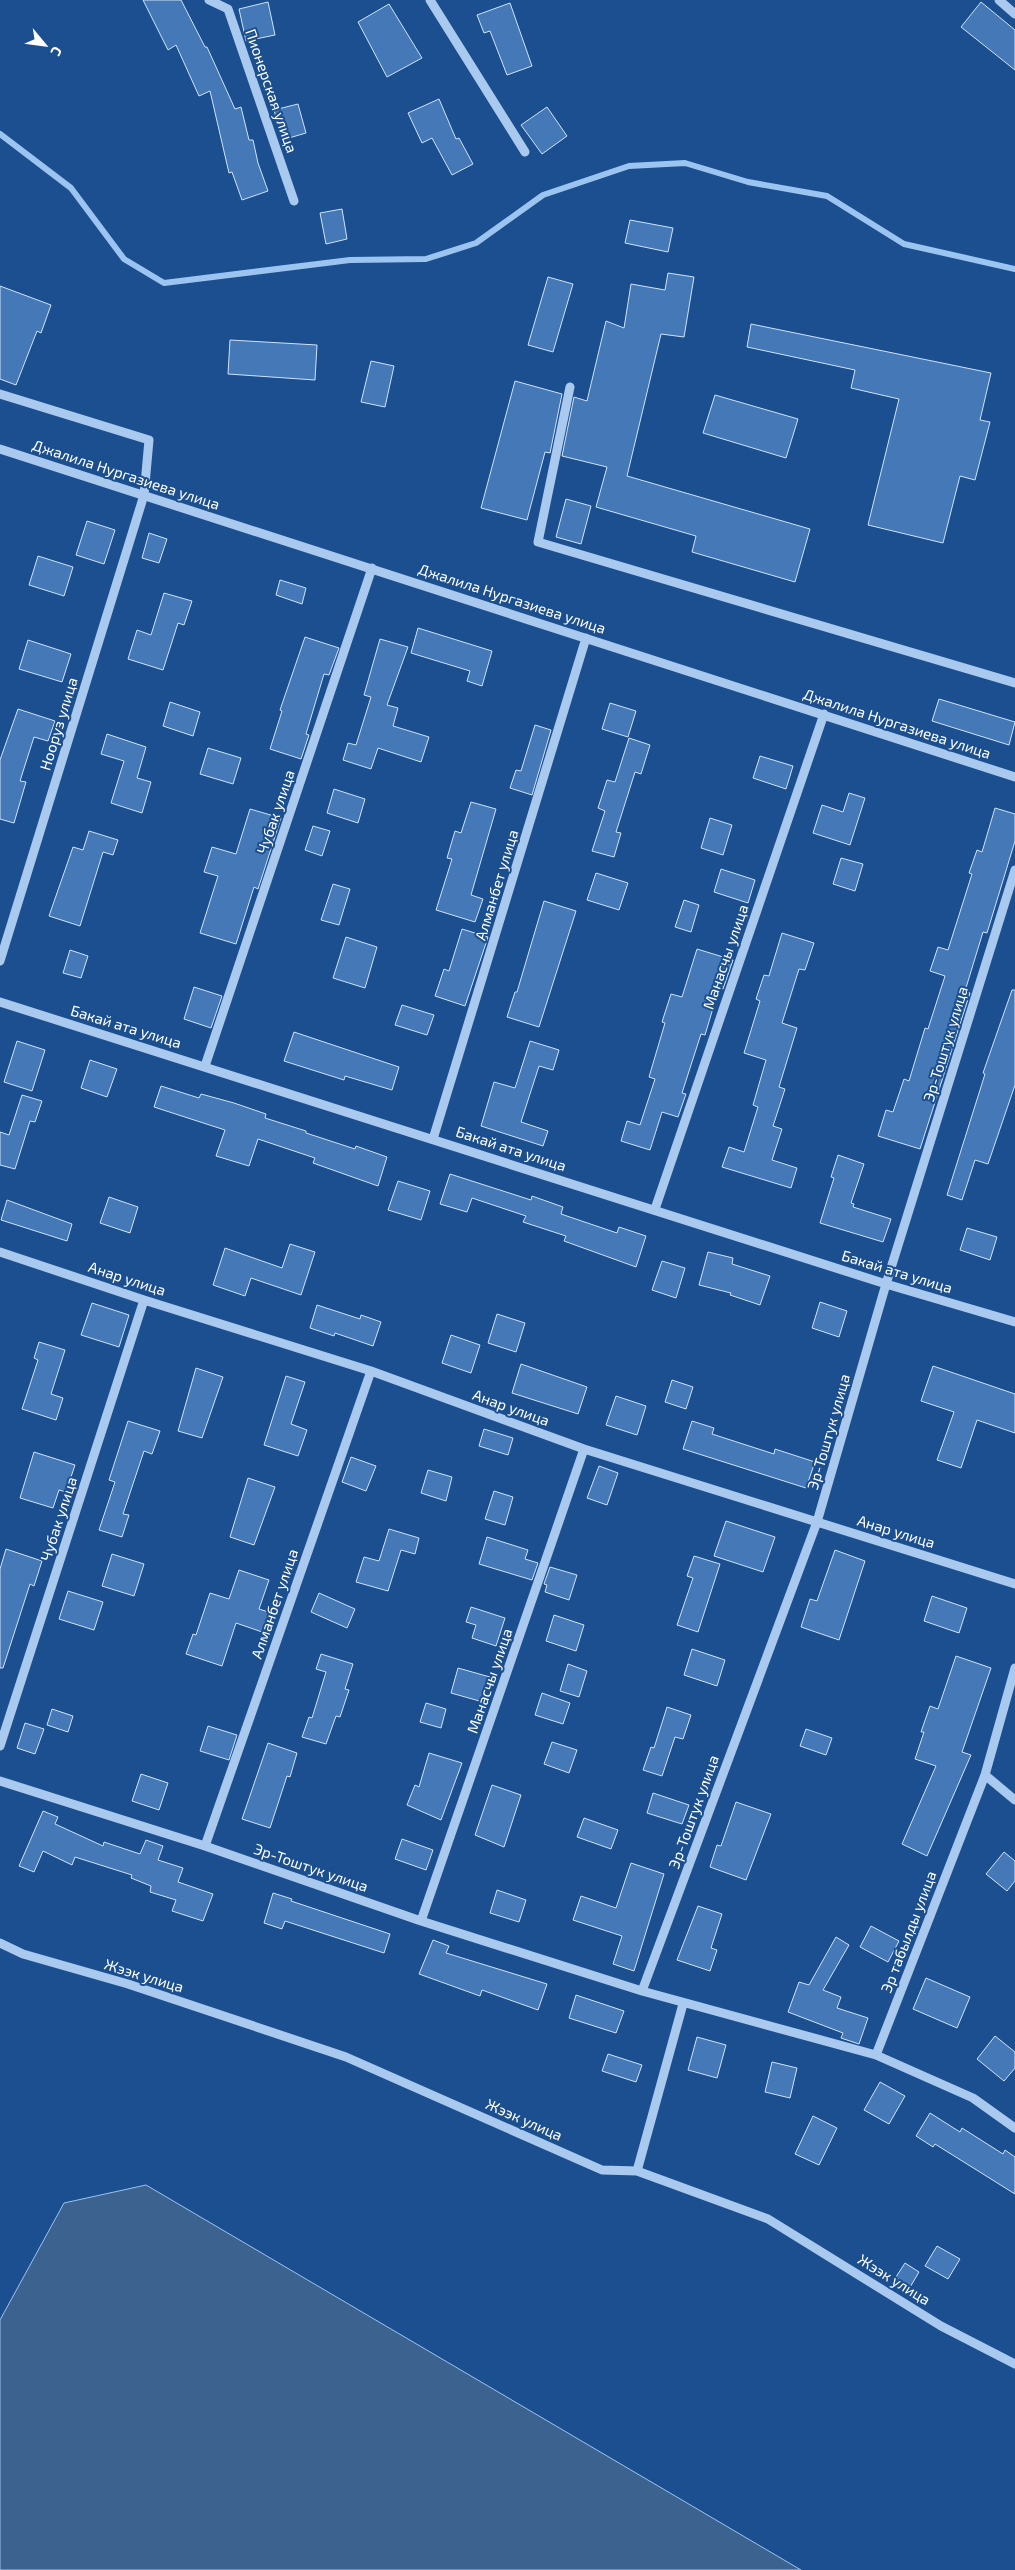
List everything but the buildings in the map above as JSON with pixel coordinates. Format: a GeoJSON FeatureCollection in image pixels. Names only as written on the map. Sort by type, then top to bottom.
{"type":"FeatureCollection","features":[{"type":"Feature","properties":{"kind":"street","name":"Пионерская улица"},"geometry":{"type":"LineString","coordinates":[[209,0],[228,10],[294,201]]}},
{"type":"Feature","properties":{"kind":"street"},"geometry":{"type":"LineString","coordinates":[[430,0],[525,152]]}},
{"type":"Feature","properties":{"kind":"street"},"geometry":{"type":"LineString","coordinates":[[999,0],[1015,14]]}},
{"type":"Feature","properties":{"kind":"street"},"geometry":{"type":"LineString","coordinates":[[570,387],[538,542],[1015,683]]}},
{"type":"Feature","properties":{"kind":"street","name":"Нооруз улица"},"geometry":{"type":"LineString","coordinates":[[0,394],[149,440],[144,495],[0,961]]}},
{"type":"Feature","properties":{"kind":"street","name":"Джалила Нургазиева улица"},"geometry":{"type":"LineString","coordinates":[[0,449],[1015,777]]}},
{"type":"Feature","properties":{"kind":"street","name":"Чубак улица"},"geometry":{"type":"LineString","coordinates":[[205,1066],[372,568]]}},
{"type":"Feature","properties":{"kind":"street","name":"Алманбет улица"},"geometry":{"type":"LineString","coordinates":[[433,1139],[586,638]]}},
{"type":"Feature","properties":{"kind":"street","name":"Манасчы улица"},"geometry":{"type":"LineString","coordinates":[[654,1209],[824,714]]}},
{"type":"Feature","properties":{"kind":"street","name":"Эр-Тоштук улица"},"geometry":{"type":"LineString","coordinates":[[642,1992],[817,1522],[886,1284],[1015,870]]}},
{"type":"Feature","properties":{"kind":"street","name":"Бакай ата улица"},"geometry":{"type":"LineString","coordinates":[[0,1002],[886,1284],[1015,1322]]}},
{"type":"Feature","properties":{"kind":"street","name":"Анар улица"},"geometry":{"type":"LineString","coordinates":[[0,1252],[144,1300],[371,1371],[584,1449],[1015,1584]]}},
{"type":"Feature","properties":{"kind":"street","name":"Чубак улица"},"geometry":{"type":"LineString","coordinates":[[0,1746],[144,1300]]}},
{"type":"Feature","properties":{"kind":"street","name":"Алманбет улица"},"geometry":{"type":"LineString","coordinates":[[205,1846],[371,1371]]}},
{"type":"Feature","properties":{"kind":"street","name":"Манасчы улица"},"geometry":{"type":"LineString","coordinates":[[421,1921],[584,1449]]}},
{"type":"Feature","properties":{"kind":"street","name":"Эр табылды улица"},"geometry":{"type":"LineString","coordinates":[[876,2055],[985,1775],[1015,1668]]}},
{"type":"Feature","properties":{"kind":"street"},"geometry":{"type":"LineString","coordinates":[[985,1775],[1015,1800]]}},
{"type":"Feature","properties":{"kind":"street","name":"Эр-Тоштук улица"},"geometry":{"type":"LineString","coordinates":[[0,1781],[205,1846],[421,1921],[642,1992],[876,2055]]}},
{"type":"Feature","properties":{"kind":"street","name":"Жээк улица"},"geometry":{"type":"LineString","coordinates":[[0,1943],[23,1954],[128,1984],[346,2057],[602,2170],[638,2171],[768,2219],[941,2326],[1015,2364]]}},
{"type":"Feature","properties":{"kind":"street"},"geometry":{"type":"LineString","coordinates":[[638,2171],[683,2004]]}},
{"type":"Feature","properties":{"kind":"street"},"geometry":{"type":"LineString","coordinates":[[876,2055],[973,2098],[1015,2128]]}},
{"type":"Feature","properties":{"kind":"water"},"geometry":{"type":"Polygon","coordinates":[[[146,2185],[801,2570],[0,2570],[0,2320],[64,2203],[146,2185]]]}},
{"type":"Feature","properties":{"kind":"waterway"},"geometry":{"type":"LineString","coordinates":[[0,134],[71,188],[124,259],[164,283],[350,260],[426,259],[476,243],[543,195],[629,166],[685,163],[748,182],[827,196],[904,244],[1015,269]]}}]}
